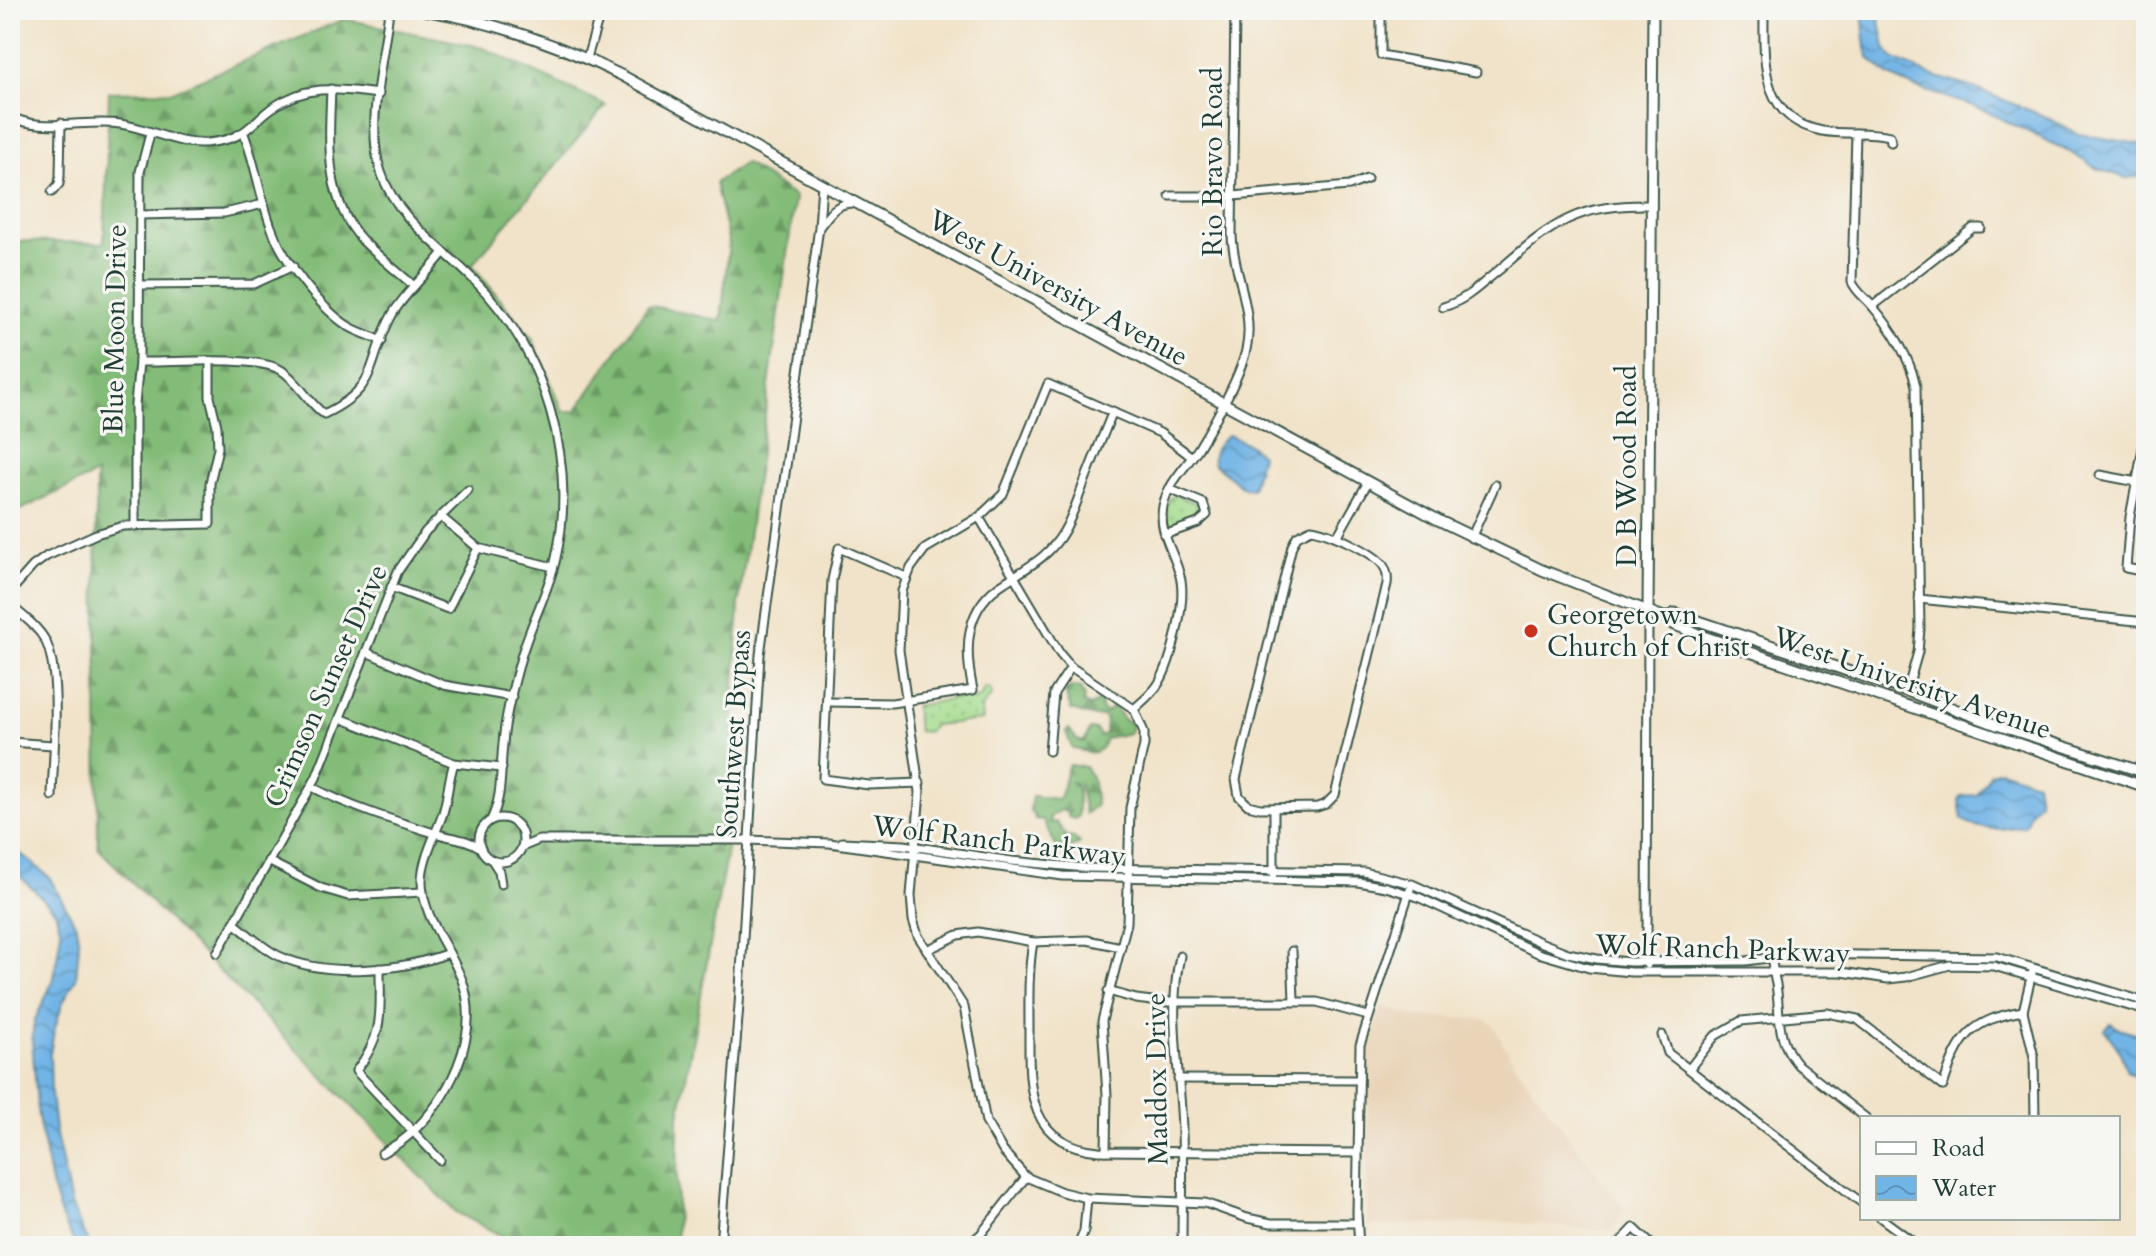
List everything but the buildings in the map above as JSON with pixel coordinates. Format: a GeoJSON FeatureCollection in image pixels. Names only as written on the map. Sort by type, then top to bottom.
{"type":"FeatureCollection","features":[{"type":"Feature","properties":{"kind":"main road","name":"West University Avenue"},"geometry":{"type":"LineString","coordinates":[[424,10],[471,18],[513,30],[587,58],[1471,538],[1703,636],[2146,787]]}},
{"type":"Feature","properties":{"kind":"main road","name":"D B Wood Road"},"geometry":{"type":"LineString","coordinates":[[1648,611],[1653,10]]}},
{"type":"Feature","properties":{"kind":"main road","name":"West University Avenue"},"geometry":{"type":"LineString","coordinates":[[1666,618],[1675,613],[2146,773]]}},
{"type":"Feature","properties":{"kind":"main road"},"geometry":{"type":"LineString","coordinates":[[1863,691],[1900,694],[1907,691]]}},
{"type":"Feature","properties":{"kind":"main road"},"geometry":{"type":"LineString","coordinates":[[1938,716],[1952,712],[1980,718]]}},
{"type":"Feature","properties":{"kind":"street"},"geometry":{"type":"LineString","coordinates":[[389,10],[375,143],[384,182],[404,214],[473,279],[501,311],[525,348],[541,380],[560,457],[561,525],[553,567],[520,658],[504,735],[500,795],[491,820],[482,830],[464,839]]}},
{"type":"Feature","properties":{"kind":"street"},"geometry":{"type":"LineString","coordinates":[[587,58],[601,10]]}},
{"type":"Feature","properties":{"kind":"street","name":"Rio Bravo Road"},"geometry":{"type":"LineString","coordinates":[[1169,489],[1192,457],[1240,369],[1248,337],[1245,302],[1233,254],[1235,10]]}},
{"type":"Feature","properties":{"kind":"street"},"geometry":{"type":"LineString","coordinates":[[1381,10],[1381,55],[1476,72]]}},
{"type":"Feature","properties":{"kind":"street"},"geometry":{"type":"LineString","coordinates":[[1764,10],[1765,71],[1775,98],[1789,115],[1821,131],[1890,136],[1891,142]]}},
{"type":"Feature","properties":{"kind":"street"},"geometry":{"type":"LineString","coordinates":[[10,116],[22,122],[120,124],[187,143],[208,143],[244,134],[272,108],[313,89],[379,94]]}},
{"type":"Feature","properties":{"kind":"street"},"geometry":{"type":"LineString","coordinates":[[331,89],[329,140],[336,193],[362,239],[414,286]]}},
{"type":"Feature","properties":{"kind":"street"},"geometry":{"type":"LineString","coordinates":[[52,192],[59,184],[61,123]]}},
{"type":"Feature","properties":{"kind":"street"},"geometry":{"type":"LineString","coordinates":[[1856,133],[1852,241],[1854,287],[1873,306],[1908,360],[1916,386],[1918,652],[1907,691]]}},
{"type":"Feature","properties":{"kind":"street","name":"Blue Moon Drive"},"geometry":{"type":"LineString","coordinates":[[135,526],[140,172],[150,134]]}},
{"type":"Feature","properties":{"kind":"street"},"geometry":{"type":"LineString","coordinates":[[244,134],[273,232],[285,256],[330,312],[350,327],[382,341]]}},
{"type":"Feature","properties":{"kind":"street"},"geometry":{"type":"LineString","coordinates":[[1170,196],[1233,196],[1349,186],[1367,179]]}},
{"type":"Feature","properties":{"kind":"street","name":"Southwest Bypass"},"geometry":{"type":"LineString","coordinates":[[720,1246],[739,1005],[760,655],[819,227],[822,184]]}},
{"type":"Feature","properties":{"kind":"street"},"geometry":{"type":"LineString","coordinates":[[819,227],[839,204],[859,203]]}},
{"type":"Feature","properties":{"kind":"street"},"geometry":{"type":"LineString","coordinates":[[140,215],[224,213],[264,204]]}},
{"type":"Feature","properties":{"kind":"street"},"geometry":{"type":"LineString","coordinates":[[1443,307],[1461,301],[1523,249],[1565,219],[1604,207],[1652,205]]}},
{"type":"Feature","properties":{"kind":"street"},"geometry":{"type":"LineString","coordinates":[[1873,306],[1973,228],[1981,228]]}},
{"type":"Feature","properties":{"kind":"street"},"geometry":{"type":"LineString","coordinates":[[139,362],[260,363],[279,369],[293,379],[324,414],[345,404],[364,386],[391,317],[444,252]]}},
{"type":"Feature","properties":{"kind":"street"},"geometry":{"type":"LineString","coordinates":[[139,285],[254,284],[293,266]]}},
{"type":"Feature","properties":{"kind":"street"},"geometry":{"type":"LineString","coordinates":[[10,592],[33,566],[47,556],[96,534],[123,526],[210,524],[210,483],[218,448],[217,426],[210,397],[210,363]]}},
{"type":"Feature","properties":{"kind":"street"},"geometry":{"type":"LineString","coordinates":[[1192,457],[1160,433],[1048,384],[1007,488],[998,501],[979,517],[925,549],[906,577],[902,591],[899,650],[920,783],[911,911],[918,936],[964,1007],[986,1122],[1003,1151],[1026,1177],[1062,1192],[1087,1198],[1205,1203],[1271,1223],[1357,1223]]}},
{"type":"Feature","properties":{"kind":"street"},"geometry":{"type":"LineString","coordinates":[[827,702],[892,703],[973,690],[967,652],[972,619],[991,592],[1039,561],[1064,532],[1113,411]]}},
{"type":"Feature","properties":{"kind":"street"},"geometry":{"type":"LineString","coordinates":[[2146,432],[2130,517],[2126,568],[2146,572]]}},
{"type":"Feature","properties":{"kind":"street"},"geometry":{"type":"LineString","coordinates":[[2100,475],[2137,482]]}},
{"type":"Feature","properties":{"kind":"street"},"geometry":{"type":"LineString","coordinates":[[1337,537],[1368,482]]}},
{"type":"Feature","properties":{"kind":"street"},"geometry":{"type":"LineString","coordinates":[[1471,538],[1495,485]]}},
{"type":"Feature","properties":{"kind":"street"},"geometry":{"type":"LineString","coordinates":[[1134,709],[1161,680],[1182,607],[1182,581],[1164,535],[1162,514],[1169,489],[1203,503],[1207,515],[1198,523],[1164,535]]}},
{"type":"Feature","properties":{"kind":"street","name":"Crimson Sunset Drive"},"geometry":{"type":"LineString","coordinates":[[217,953],[312,787],[391,587],[413,548],[440,516],[468,490]]}},
{"type":"Feature","properties":{"kind":"street"},"geometry":{"type":"LineString","coordinates":[[440,516],[478,548],[553,567]]}},
{"type":"Feature","properties":{"kind":"street"},"geometry":{"type":"LineString","coordinates":[[979,517],[1052,643],[1071,667],[1134,709],[1144,732],[1144,745],[1131,798],[1127,923],[1101,1028],[1107,1095],[1106,1151]]}},
{"type":"Feature","properties":{"kind":"street"},"geometry":{"type":"LineString","coordinates":[[1311,529],[1337,537],[1382,564],[1387,575],[1338,790],[1331,800],[1317,807],[1254,807],[1243,801],[1237,791],[1236,778],[1294,541],[1301,533],[1311,529]]}},
{"type":"Feature","properties":{"kind":"street"},"geometry":{"type":"LineString","coordinates":[[391,587],[448,609],[478,548]]}},
{"type":"Feature","properties":{"kind":"street"},"geometry":{"type":"LineString","coordinates":[[906,577],[839,548],[832,580],[823,779],[869,785],[920,783]]}},
{"type":"Feature","properties":{"kind":"street"},"geometry":{"type":"LineString","coordinates":[[1919,599],[2146,622]]}},
{"type":"Feature","properties":{"kind":"street"},"geometry":{"type":"LineString","coordinates":[[10,605],[32,623],[50,650],[54,663],[52,796]]}},
{"type":"Feature","properties":{"kind":"street","name":"D B Wood Road"},"geometry":{"type":"LineString","coordinates":[[1647,971],[1648,611]]}},
{"type":"Feature","properties":{"kind":"street"},"geometry":{"type":"LineString","coordinates":[[366,652],[444,685],[512,697]]}},
{"type":"Feature","properties":{"kind":"street"},"geometry":{"type":"LineString","coordinates":[[1049,751],[1054,693],[1071,667]]}},
{"type":"Feature","properties":{"kind":"street"},"geometry":{"type":"LineString","coordinates":[[340,718],[454,763],[502,768]]}},
{"type":"Feature","properties":{"kind":"street"},"geometry":{"type":"LineString","coordinates":[[10,742],[53,745]]}},
{"type":"Feature","properties":{"kind":"street"},"geometry":{"type":"LineString","coordinates":[[382,1153],[411,1132],[430,1111],[450,1080],[467,1037],[470,1017],[463,983],[424,903],[422,878],[443,813],[454,763]]}},
{"type":"Feature","properties":{"kind":"street"},"geometry":{"type":"LineString","coordinates":[[312,787],[343,803],[435,834],[464,839],[481,848],[492,860],[500,880],[508,861]]}},
{"type":"Feature","properties":{"kind":"street"},"geometry":{"type":"LineString","coordinates":[[492,860],[508,861],[517,856],[522,847],[521,831],[508,819],[500,795]]}},
{"type":"Feature","properties":{"kind":"street"},"geometry":{"type":"LineString","coordinates":[[1274,808],[1274,880]]}},
{"type":"Feature","properties":{"kind":"street"},"geometry":{"type":"LineString","coordinates":[[491,820],[508,819]]}},
{"type":"Feature","properties":{"kind":"street"},"geometry":{"type":"LineString","coordinates":[[481,848],[482,830]]}},
{"type":"Feature","properties":{"kind":"street","name":"Wolf Ranch Parkway"},"geometry":{"type":"LineString","coordinates":[[521,831],[539,840]]}},
{"type":"Feature","properties":{"kind":"street","name":"Wolf Ranch Parkway"},"geometry":{"type":"LineString","coordinates":[[522,847],[539,840],[829,843],[1034,873],[1129,879],[1350,881],[1408,893],[1554,959],[1597,969],[1842,972],[1894,979],[1950,965],[1989,965],[2032,971],[2146,1002]]}},
{"type":"Feature","properties":{"kind":"street","name":"Wolf Ranch Parkway"},"geometry":{"type":"LineString","coordinates":[[829,843],[851,841],[916,846],[1028,863],[1129,870],[1354,871],[1412,884],[1559,950],[1597,959],[1746,961],[1797,954],[1991,957],[2146,1011]]}},
{"type":"Feature","properties":{"kind":"street"},"geometry":{"type":"LineString","coordinates":[[268,861],[321,888],[348,896],[423,892]]}},
{"type":"Feature","properties":{"kind":"street"},"geometry":{"type":"LineString","coordinates":[[1359,1246],[1359,1051],[1412,884]]}},
{"type":"Feature","properties":{"kind":"street"},"geometry":{"type":"LineString","coordinates":[[234,923],[279,955],[332,968],[401,967],[449,953]]}},
{"type":"Feature","properties":{"kind":"street"},"geometry":{"type":"LineString","coordinates":[[927,950],[944,940],[968,933],[988,933],[1033,942],[1087,940],[1121,947]]}},
{"type":"Feature","properties":{"kind":"street"},"geometry":{"type":"LineString","coordinates":[[1033,942],[1029,967],[1029,1080],[1032,1098],[1043,1122],[1061,1138],[1080,1148],[1106,1151],[1357,1153]]}},
{"type":"Feature","properties":{"kind":"street"},"geometry":{"type":"LineString","coordinates":[[1292,951],[1294,1000]]}},
{"type":"Feature","properties":{"kind":"street","name":"Maddox Drive"},"geometry":{"type":"LineString","coordinates":[[1180,956],[1177,1002],[1183,1246]]}},
{"type":"Feature","properties":{"kind":"street"},"geometry":{"type":"LineString","coordinates":[[1772,958],[1777,1019],[1783,1044],[1798,1065],[1863,1116]]}},
{"type":"Feature","properties":{"kind":"street"},"geometry":{"type":"LineString","coordinates":[[380,968],[380,1021],[371,1051],[356,1071],[440,1160]]}},
{"type":"Feature","properties":{"kind":"street"},"geometry":{"type":"LineString","coordinates":[[2032,971],[2023,1011],[2034,1057],[2035,1116]]}},
{"type":"Feature","properties":{"kind":"street"},"geometry":{"type":"LineString","coordinates":[[1108,991],[1148,1001],[1294,1000],[1327,1003],[1368,1016]]}},
{"type":"Feature","properties":{"kind":"street"},"geometry":{"type":"LineString","coordinates":[[1689,1069],[1715,1036],[1741,1021],[1827,1013],[1857,1019],[1943,1086],[1950,1064],[1964,1038],[1980,1023],[1996,1015],[2023,1011]]}},
{"type":"Feature","properties":{"kind":"street"},"geometry":{"type":"LineString","coordinates":[[1662,1035],[1668,1053],[1860,1201]]}},
{"type":"Feature","properties":{"kind":"street"},"geometry":{"type":"LineString","coordinates":[[1178,1079],[1359,1080]]}},
{"type":"Feature","properties":{"kind":"street"},"geometry":{"type":"LineString","coordinates":[[967,1246],[981,1234],[1026,1177]]}},
{"type":"Feature","properties":{"kind":"street"},"geometry":{"type":"LineString","coordinates":[[1078,1246],[1084,1231],[1087,1198]]}},
{"type":"Feature","properties":{"kind":"street"},"geometry":{"type":"LineString","coordinates":[[1884,1220],[1924,1246]]}},
{"type":"Feature","properties":{"kind":"street"},"geometry":{"type":"LineString","coordinates":[[1617,1246],[1634,1228],[1653,1246]]}},
{"type":"Feature","properties":{"kind":"shaded area"},"geometry":{"type":"Polygon","coordinates":[[[1382,1007],[1415,1017],[1485,1019],[1493,1025],[1516,1066],[1624,1209],[1612,1231],[1513,1222],[1367,1226],[1368,1062],[1370,1040],[1382,1007]]]}},
{"type":"Feature","properties":{"kind":"green space"},"geometry":{"type":"Polygon","coordinates":[[[344,19],[481,47],[606,105],[472,265],[532,338],[563,411],[576,411],[648,305],[721,321],[729,243],[715,183],[745,163],[795,197],[739,603],[727,851],[678,1122],[676,1246],[521,1246],[456,1212],[98,848],[96,474],[10,515],[10,241],[104,243],[109,92],[173,91],[344,19]]]}},
{"type":"Feature","properties":{"kind":"green space"},"geometry":{"type":"Polygon","coordinates":[[[1175,495],[1201,505],[1202,516],[1172,529],[1168,527],[1166,510],[1169,499],[1175,495]]]}},
{"type":"Feature","properties":{"kind":"green space"},"geometry":{"type":"Polygon","coordinates":[[[1071,687],[1080,688],[1083,703],[1090,706],[1099,698],[1103,699],[1100,708],[1106,713],[1113,706],[1124,720],[1132,723],[1130,733],[1106,738],[1097,751],[1072,748],[1066,732],[1069,729],[1077,740],[1084,742],[1090,729],[1096,730],[1100,736],[1105,734],[1106,720],[1103,716],[1095,717],[1071,710],[1065,692],[1071,687]]]}},
{"type":"Feature","properties":{"kind":"green space"},"geometry":{"type":"Polygon","coordinates":[[[984,688],[990,689],[992,695],[981,709],[982,720],[934,725],[927,732],[918,731],[915,706],[962,697],[975,700],[981,697],[984,688]]]}},
{"type":"Feature","properties":{"kind":"green space"},"geometry":{"type":"Polygon","coordinates":[[[1069,765],[1085,767],[1092,777],[1096,805],[1085,814],[1080,785],[1070,782],[1078,788],[1078,817],[1068,817],[1068,813],[1061,810],[1050,817],[1050,823],[1056,822],[1066,835],[1064,839],[1071,836],[1080,843],[1069,849],[1056,846],[1043,820],[1035,819],[1030,811],[1032,796],[1058,799],[1069,765]]]}},
{"type":"Feature","properties":{"kind":"water"},"geometry":{"type":"Polygon","coordinates":[[[1862,10],[1878,10],[1885,48],[1893,58],[1930,75],[1971,87],[2044,116],[2078,134],[2146,145],[2146,176],[2126,178],[2096,168],[1977,107],[1889,76],[1870,59],[1862,10]]]}},
{"type":"Feature","properties":{"kind":"water"},"geometry":{"type":"Polygon","coordinates":[[[1228,435],[1250,445],[1261,455],[1252,489],[1244,488],[1213,463],[1216,447],[1228,435]]]}},
{"type":"Feature","properties":{"kind":"water"},"geometry":{"type":"Polygon","coordinates":[[[2000,770],[2036,782],[2039,801],[2025,825],[1992,829],[1962,819],[1961,796],[1977,795],[1991,773],[2000,770]]]}},
{"type":"Feature","properties":{"kind":"water"},"geometry":{"type":"Polygon","coordinates":[[[10,845],[49,877],[76,925],[79,944],[76,979],[63,1002],[54,1031],[50,1054],[51,1094],[55,1130],[71,1204],[92,1246],[76,1246],[62,1219],[51,1184],[38,1117],[32,1040],[34,1022],[54,979],[61,931],[55,911],[10,866],[10,845]]]}},
{"type":"Feature","properties":{"kind":"water"},"geometry":{"type":"Polygon","coordinates":[[[2111,1023],[2146,1036],[2144,1060],[2134,1075],[2127,1071],[2119,1050],[2105,1030],[2111,1023]]]}},
{"type":"Feature","properties":{"kind":"place","name":"Georgetown Church of Christ"},"geometry":{"type":"Point","coordinates":[1531,631]}}]}
